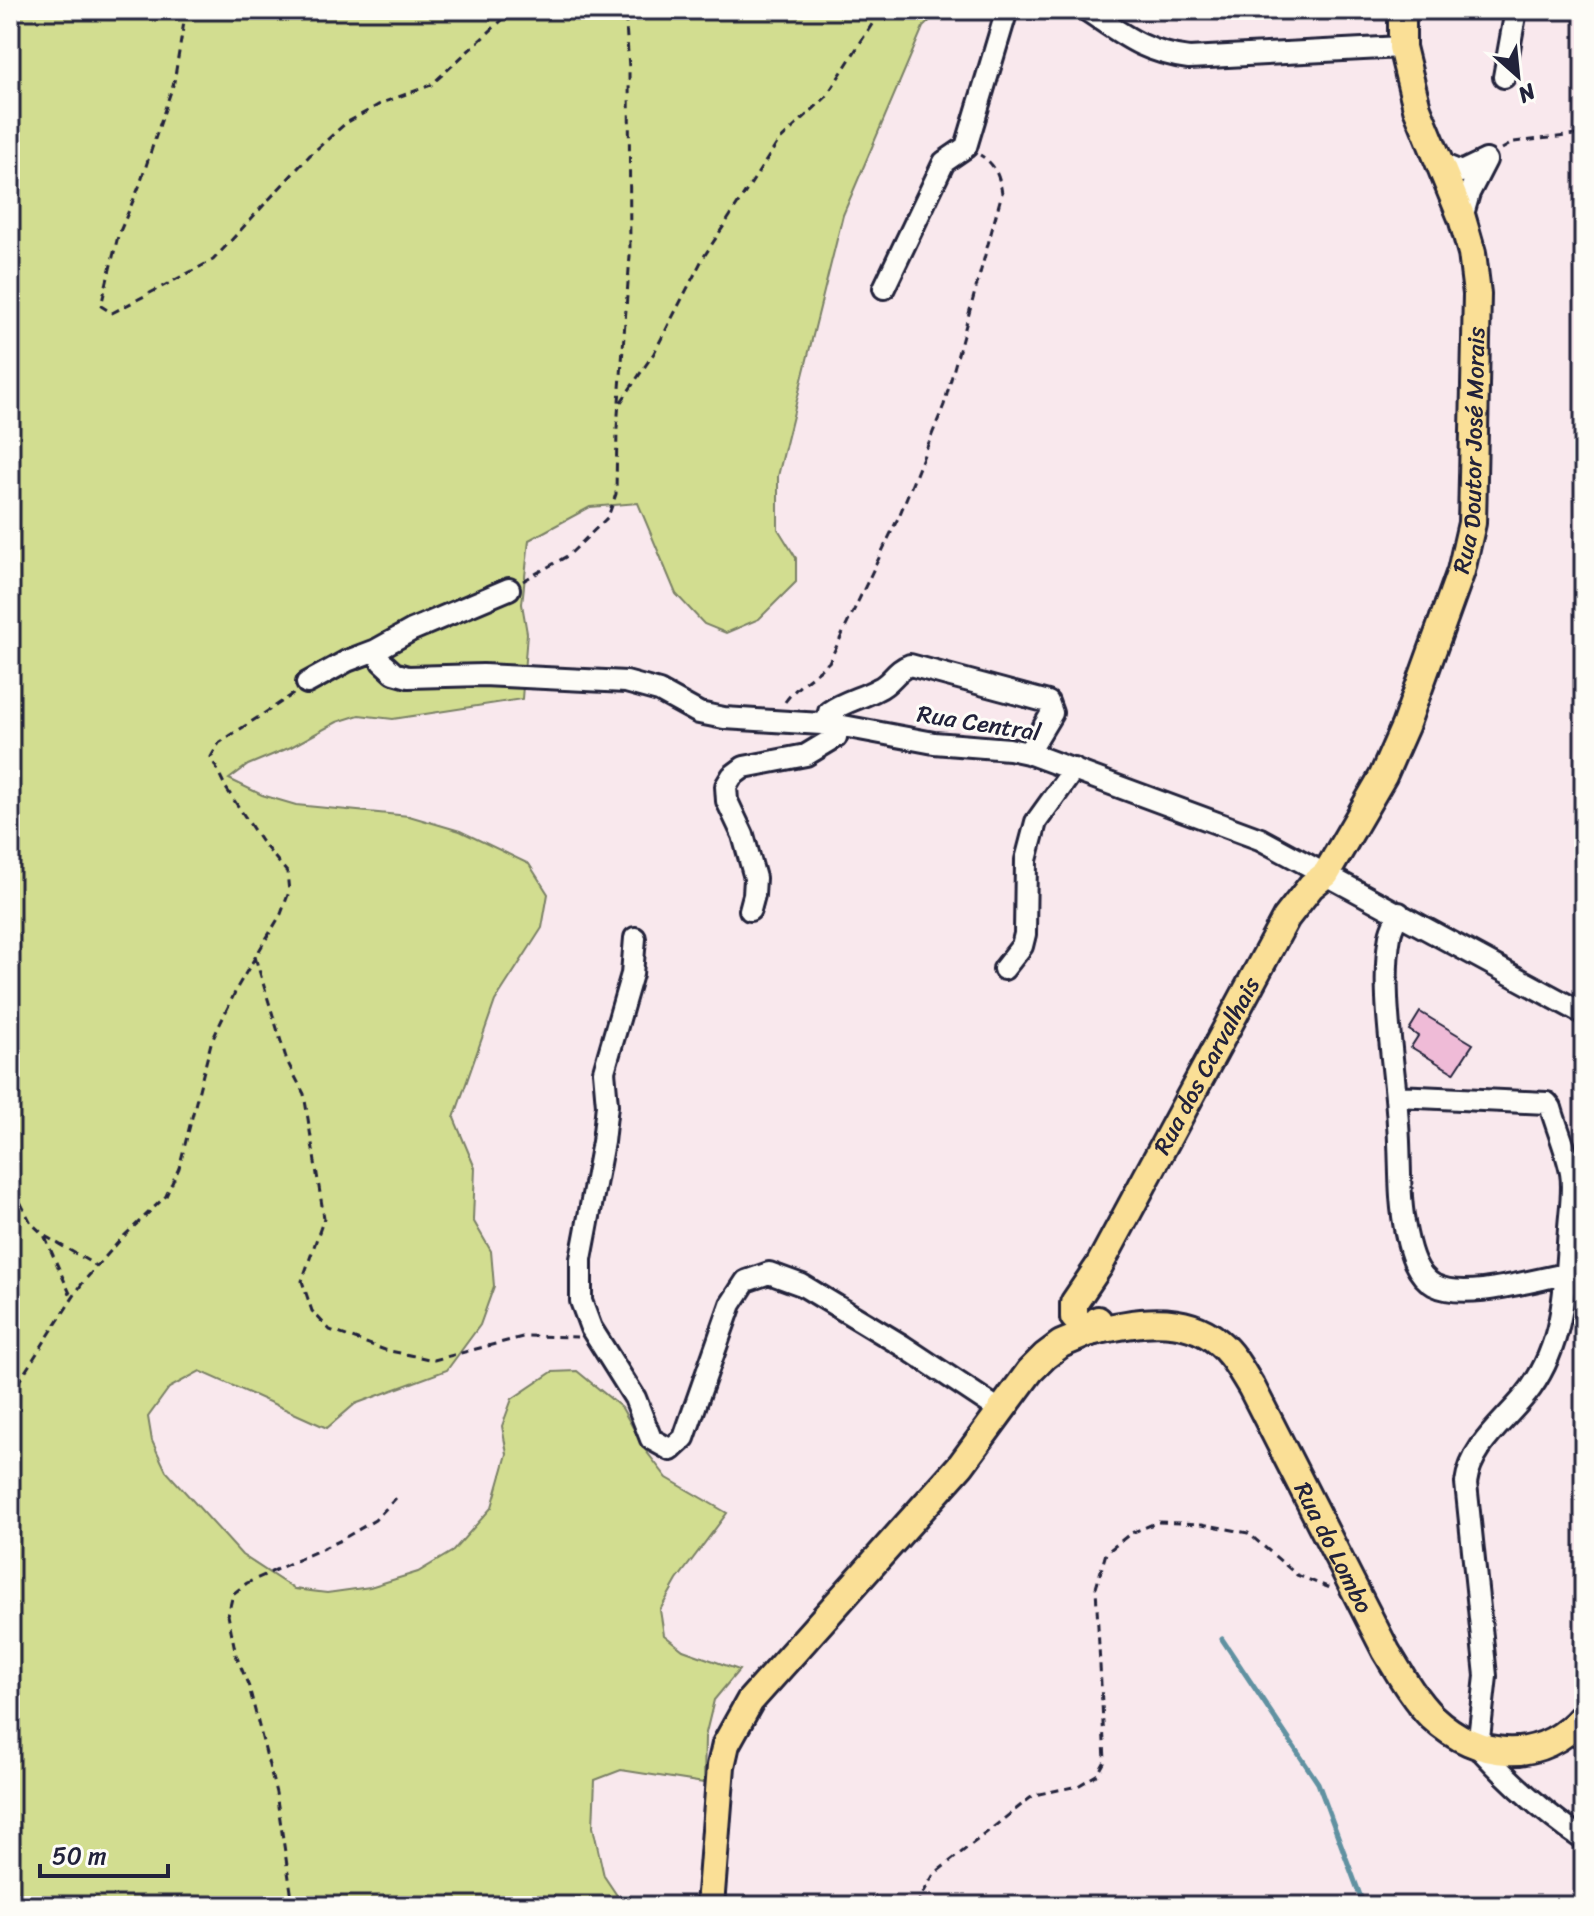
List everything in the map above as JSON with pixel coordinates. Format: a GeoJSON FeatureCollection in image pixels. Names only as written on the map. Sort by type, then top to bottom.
{"type":"FeatureCollection","features":[{"type":"Feature","properties":{"kind":"main road","name":"Rua Doutor José Morais"},"geometry":{"type":"LineString","coordinates":[[1326,874],[1383,776],[1405,726],[1462,570],[1472,523],[1477,294],[1472,253],[1462,218],[1417,108],[1402,47],[1402,10]]}},
{"type":"Feature","properties":{"kind":"main road","name":"Rua dos Carvalhais"},"geometry":{"type":"LineString","coordinates":[[1092,1315],[1099,1266],[1286,918],[1311,886],[1326,874]]}},
{"type":"Feature","properties":{"kind":"main road"},"geometry":{"type":"LineString","coordinates":[[710,1906],[721,1766],[726,1744],[750,1701],[961,1465],[1045,1356],[1092,1315]]}},
{"type":"Feature","properties":{"kind":"main road","name":"Rua do Lombo"},"geometry":{"type":"LineString","coordinates":[[1092,1315],[1176,1323],[1201,1330],[1227,1351],[1252,1388],[1386,1651],[1412,1693],[1431,1716],[1478,1747],[1517,1751],[1539,1747],[1559,1738],[1584,1715]]}},
{"type":"Feature","properties":{"kind":"street"},"geometry":{"type":"LineString","coordinates":[[884,288],[944,162],[966,147],[1007,10]]}},
{"type":"Feature","properties":{"kind":"street"},"geometry":{"type":"LineString","coordinates":[[1086,10],[1141,47],[1162,55],[1189,58],[1402,47]]}},
{"type":"Feature","properties":{"kind":"street"},"geometry":{"type":"LineString","coordinates":[[1504,77],[1516,10]]}},
{"type":"Feature","properties":{"kind":"street"},"geometry":{"type":"LineString","coordinates":[[1439,163],[1461,172],[1486,160]]}},
{"type":"Feature","properties":{"kind":"street"},"geometry":{"type":"LineString","coordinates":[[1462,218],[1469,193],[1486,160]]}},
{"type":"Feature","properties":{"kind":"street"},"geometry":{"type":"LineString","coordinates":[[307,683],[412,630],[509,589]]}},
{"type":"Feature","properties":{"kind":"street","name":"Rua Central"},"geometry":{"type":"LineString","coordinates":[[376,650],[382,662],[394,673],[408,677],[483,675],[626,682],[659,691],[699,713],[724,718],[833,724],[934,743],[1028,753],[1260,839],[1584,1014]]}},
{"type":"Feature","properties":{"kind":"street"},"geometry":{"type":"LineString","coordinates":[[750,910],[755,878],[743,835],[727,801],[726,786],[732,776],[744,767],[806,755],[836,737],[829,712],[843,702],[879,689],[895,673],[910,665],[1048,702],[1052,713],[1028,753]]}},
{"type":"Feature","properties":{"kind":"street"},"geometry":{"type":"LineString","coordinates":[[1004,969],[1022,946],[1025,934],[1026,860],[1036,822],[1074,769]]}},
{"type":"Feature","properties":{"kind":"street"},"geometry":{"type":"LineString","coordinates":[[1399,913],[1390,934],[1387,984],[1397,1096],[1399,1190],[1414,1262],[1432,1284],[1449,1291],[1475,1290],[1566,1274]]}},
{"type":"Feature","properties":{"kind":"street"},"geometry":{"type":"LineString","coordinates":[[635,938],[632,974],[604,1071],[607,1105],[581,1259],[581,1301],[597,1338],[635,1398],[651,1439],[671,1450],[684,1438],[731,1304],[746,1281],[769,1273],[814,1292],[1001,1411]]}},
{"type":"Feature","properties":{"kind":"street"},"geometry":{"type":"LineString","coordinates":[[1397,1096],[1547,1103],[1578,1189],[1563,1308],[1547,1364],[1529,1391],[1474,1455],[1466,1483],[1486,1676],[1478,1747],[1507,1779],[1552,1818],[1584,1840]]}},
{"type":"Feature","properties":{"kind":"path"},"geometry":{"type":"LineString","coordinates":[[186,10],[174,82],[139,187],[118,236],[107,278],[101,306],[112,313],[213,260],[310,155],[346,123],[382,103],[431,85],[513,10]]}},
{"type":"Feature","properties":{"kind":"path"},"geometry":{"type":"LineString","coordinates":[[509,589],[569,555],[608,517],[616,494],[630,256],[629,68],[625,10]]}},
{"type":"Feature","properties":{"kind":"path"},"geometry":{"type":"LineString","coordinates":[[619,405],[654,353],[703,258],[778,142],[826,97],[881,10]]}},
{"type":"Feature","properties":{"kind":"path"},"geometry":{"type":"LineString","coordinates":[[1486,160],[1514,142],[1584,134]]}},
{"type":"Feature","properties":{"kind":"path"},"geometry":{"type":"LineString","coordinates":[[783,721],[784,704],[791,693],[829,662],[852,619],[900,514],[944,405],[1002,193],[1000,178],[992,162],[966,147]]}},
{"type":"Feature","properties":{"kind":"path"},"geometry":{"type":"LineString","coordinates":[[10,1395],[72,1298],[97,1266],[166,1196],[179,1168],[211,1043],[238,986],[281,914],[289,892],[287,872],[261,841],[226,788],[211,757],[219,743],[307,683]]}},
{"type":"Feature","properties":{"kind":"path"},"geometry":{"type":"LineString","coordinates":[[255,957],[287,1061],[304,1094],[324,1218],[302,1281],[312,1311],[330,1330],[385,1350],[434,1360],[526,1336],[597,1338]]}},
{"type":"Feature","properties":{"kind":"path"},"geometry":{"type":"LineString","coordinates":[[10,1092],[15,1192],[31,1223],[44,1235],[97,1266]]}},
{"type":"Feature","properties":{"kind":"path"},"geometry":{"type":"LineString","coordinates":[[44,1235],[72,1298]]}},
{"type":"Feature","properties":{"kind":"path"},"geometry":{"type":"LineString","coordinates":[[295,1906],[276,1793],[249,1687],[236,1655],[228,1615],[233,1594],[247,1583],[339,1541],[375,1520],[396,1498]]}},
{"type":"Feature","properties":{"kind":"path"},"geometry":{"type":"LineString","coordinates":[[916,1906],[934,1874],[1034,1795],[1078,1786],[1098,1774],[1105,1761],[1096,1588],[1106,1553],[1131,1533],[1158,1522],[1202,1524],[1248,1533],[1297,1575],[1360,1600]]}},
{"type":"Feature","properties":{"kind":"green space"},"geometry":{"type":"Polygon","coordinates":[[[10,10],[941,10],[923,27],[843,215],[778,476],[778,529],[796,558],[796,582],[759,619],[726,633],[704,624],[676,594],[638,503],[590,507],[529,540],[522,604],[527,633],[522,699],[393,719],[359,715],[337,722],[291,747],[248,765],[229,779],[262,795],[296,805],[409,816],[460,831],[529,864],[548,894],[542,928],[495,1001],[454,1118],[475,1168],[473,1220],[491,1251],[494,1286],[480,1325],[447,1370],[355,1404],[327,1428],[200,1371],[169,1388],[148,1417],[152,1441],[166,1471],[242,1555],[294,1589],[327,1593],[370,1587],[418,1572],[453,1551],[492,1507],[507,1454],[502,1426],[512,1399],[552,1372],[577,1371],[622,1408],[646,1451],[667,1478],[727,1513],[677,1580],[660,1610],[664,1635],[683,1650],[739,1670],[714,1700],[705,1737],[704,1783],[621,1770],[595,1780],[593,1827],[604,1876],[624,1906],[10,1906],[10,10]]]}},
{"type":"Feature","properties":{"kind":"building"},"geometry":{"type":"Polygon","coordinates":[[[1420,1012],[1473,1044],[1454,1073],[1411,1047],[1418,1036],[1409,1030],[1420,1012]]]}},
{"type":"Feature","properties":{"kind":"waterway"},"geometry":{"type":"LineString","coordinates":[[1222,1639],[1318,1783],[1364,1906]]}}]}
